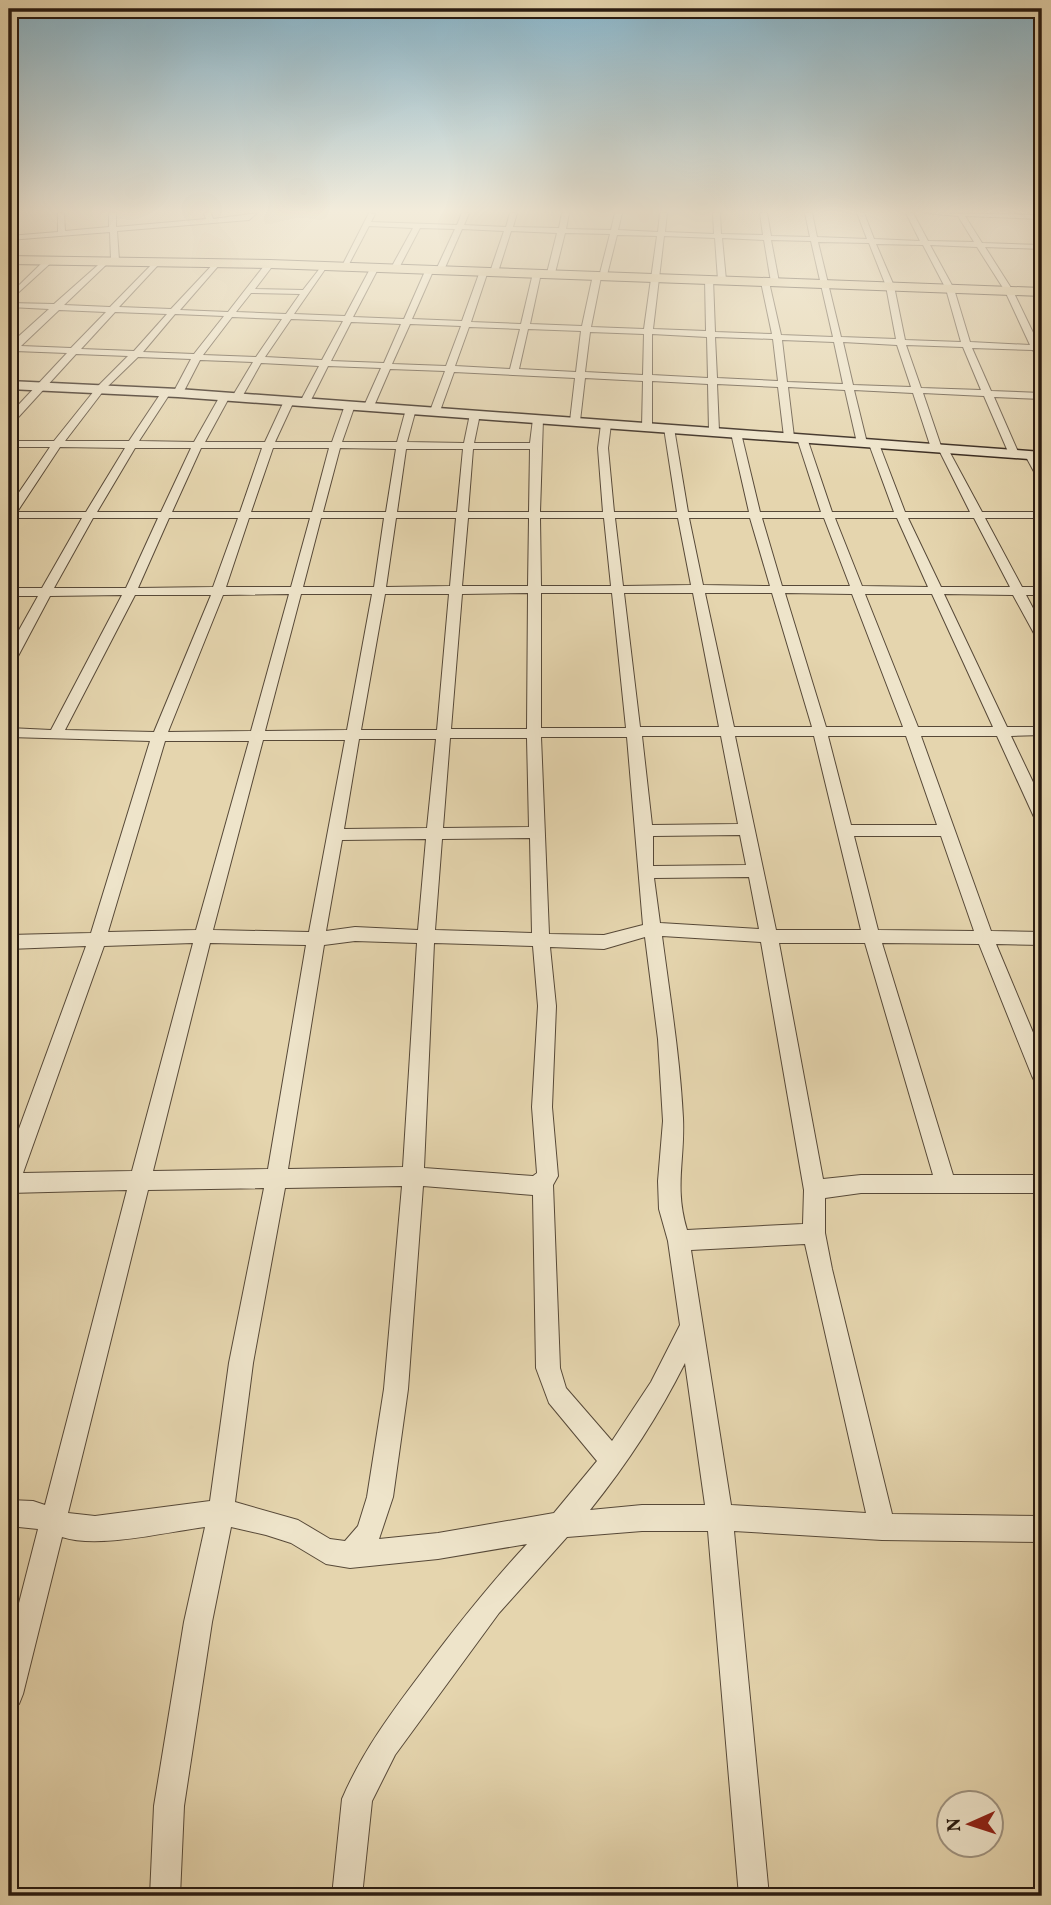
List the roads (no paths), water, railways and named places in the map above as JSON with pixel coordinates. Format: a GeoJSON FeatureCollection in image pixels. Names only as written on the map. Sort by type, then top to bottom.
{"type":"FeatureCollection","features":[{"type":"Feature","properties":{"kind":"street"},"geometry":{"type":"LineString","coordinates":[[10,349],[66,302]]}},
{"type":"Feature","properties":{"kind":"street"},"geometry":{"type":"LineString","coordinates":[[9,421],[121,302]]}},
{"type":"Feature","properties":{"kind":"street"},"geometry":{"type":"LineString","coordinates":[[9,515],[57,444],[101,388],[136,354],[181,302]]}},
{"type":"Feature","properties":{"kind":"street"},"geometry":{"type":"LineString","coordinates":[[9,660],[88,515],[130,446],[239,302]]}},
{"type":"Feature","properties":{"kind":"street"},"geometry":{"type":"LineString","coordinates":[[56,734],[130,592],[197,446],[298,302]]}},
{"type":"Feature","properties":{"kind":"street"},"geometry":{"type":"LineString","coordinates":[[356,302],[324,363],[268,447],[218,592],[159,737],[98,938],[9,1183],[412,1176],[534,1186],[548,1176],[541,1107],[547,1006],[541,941],[534,733],[535,446],[538,419]]}},
{"type":"Feature","properties":{"kind":"street"},"geometry":{"type":"LineString","coordinates":[[369,406],[385,366],[417,302]]}},
{"type":"Feature","properties":{"kind":"street"},"geometry":{"type":"LineString","coordinates":[[435,411],[477,302]]}},
{"type":"Feature","properties":{"kind":"street"},"geometry":{"type":"LineString","coordinates":[[514,373],[534,302]]}},
{"type":"Feature","properties":{"kind":"street"},"geometry":{"type":"LineString","coordinates":[[575,421],[586,328],[593,302]]}},
{"type":"Feature","properties":{"kind":"street"},"geometry":{"type":"LineString","coordinates":[[647,427],[646,379],[651,302]]}},
{"type":"Feature","properties":{"kind":"street"},"geometry":{"type":"LineString","coordinates":[[713,302],[710,333],[715,431]]}},
{"type":"Feature","properties":{"kind":"street"},"geometry":{"type":"LineString","coordinates":[[772,302],[780,384],[795,438],[859,590],[984,936],[1042,1076]]}},
{"type":"Feature","properties":{"kind":"street"},"geometry":{"type":"LineString","coordinates":[[829,302],[847,387],[868,443],[1042,817]]}},
{"type":"Feature","properties":{"kind":"street"},"geometry":{"type":"LineString","coordinates":[[893,302],[915,390],[940,449],[1042,637]]}},
{"type":"Feature","properties":{"kind":"street"},"geometry":{"type":"LineString","coordinates":[[954,302],[966,345],[1014,454]]}},
{"type":"Feature","properties":{"kind":"street"},"geometry":{"type":"LineString","coordinates":[[1015,302],[1039,348],[1042,360]]}},
{"type":"Feature","properties":{"kind":"street"},"geometry":{"type":"LineString","coordinates":[[9,305],[1039,348]]}},
{"type":"Feature","properties":{"kind":"street"},"geometry":{"type":"LineString","coordinates":[[10,349],[1042,396]]}},
{"type":"Feature","properties":{"kind":"street"},"geometry":{"type":"LineString","coordinates":[[9,380],[67,387],[369,406],[1036,456],[1042,477]]}},
{"type":"Feature","properties":{"kind":"street"},"geometry":{"type":"LineString","coordinates":[[9,385],[42,385]]}},
{"type":"Feature","properties":{"kind":"street"},"geometry":{"type":"LineString","coordinates":[[9,1694],[203,936],[335,447],[350,405]]}},
{"type":"Feature","properties":{"kind":"street"},"geometry":{"type":"LineString","coordinates":[[165,1896],[169,1806],[198,1622],[221,1512],[241,1363],[277,1179],[316,939],[379,590],[401,447],[411,409]]}},
{"type":"Feature","properties":{"kind":"street"},"geometry":{"type":"LineString","coordinates":[[350,1555],[368,1534],[380,1497],[396,1389],[426,937],[468,447],[475,414]]}},
{"type":"Feature","properties":{"kind":"street"},"geometry":{"type":"LineString","coordinates":[[606,424],[603,448],[645,831],[645,872],[667,1039],[673,1121],[668,1181],[670,1209],[680,1241],[720,1518],[754,1896]]}},
{"type":"Feature","properties":{"kind":"street"},"geometry":{"type":"LineString","coordinates":[[669,428],[683,515],[769,936],[814,1190],[814,1233],[882,1527]]}},
{"type":"Feature","properties":{"kind":"street"},"geometry":{"type":"LineString","coordinates":[[736,433],[755,515],[820,732],[871,935],[946,1185]]}},
{"type":"Feature","properties":{"kind":"street"},"geometry":{"type":"LineString","coordinates":[[9,443],[268,447],[535,446]]}},
{"type":"Feature","properties":{"kind":"street"},"geometry":{"type":"LineString","coordinates":[[9,515],[1042,515]]}},
{"type":"Feature","properties":{"kind":"street"},"geometry":{"type":"LineString","coordinates":[[9,592],[619,589],[1042,592]]}},
{"type":"Feature","properties":{"kind":"street"},"geometry":{"type":"LineString","coordinates":[[9,733],[159,737],[1042,731]]}},
{"type":"Feature","properties":{"kind":"street"},"geometry":{"type":"LineString","coordinates":[[645,831],[746,829]]}},
{"type":"Feature","properties":{"kind":"street"},"geometry":{"type":"LineString","coordinates":[[845,830],[946,831]]}},
{"type":"Feature","properties":{"kind":"street"},"geometry":{"type":"LineString","coordinates":[[335,835],[539,832]]}},
{"type":"Feature","properties":{"kind":"street"},"geometry":{"type":"LineString","coordinates":[[645,872],[755,871]]}},
{"type":"Feature","properties":{"kind":"street"},"geometry":{"type":"LineString","coordinates":[[9,942],[203,936],[316,939],[355,934],[604,942],[652,929],[769,936],[1042,938]]}},
{"type":"Feature","properties":{"kind":"street"},"geometry":{"type":"LineString","coordinates":[[543,1182],[548,1368],[557,1395],[613,1461]]}},
{"type":"Feature","properties":{"kind":"street"},"geometry":{"type":"LineString","coordinates":[[814,1190],[860,1184],[1042,1184]]}},
{"type":"Feature","properties":{"kind":"street"},"geometry":{"type":"LineString","coordinates":[[680,1241],[814,1233]]}},
{"type":"Feature","properties":{"kind":"street"},"geometry":{"type":"LineString","coordinates":[[347,1896],[357,1799],[385,1745],[490,1604],[561,1525],[613,1461],[659,1390],[691,1327]]}},
{"type":"Feature","properties":{"kind":"street"},"geometry":{"type":"LineString","coordinates":[[9,1513],[33,1514],[76,1529],[95,1530],[221,1512],[266,1522],[298,1534],[327,1551],[350,1555],[438,1546],[561,1525],[642,1518],[752,1518],[882,1527],[1042,1529]]}}]}
